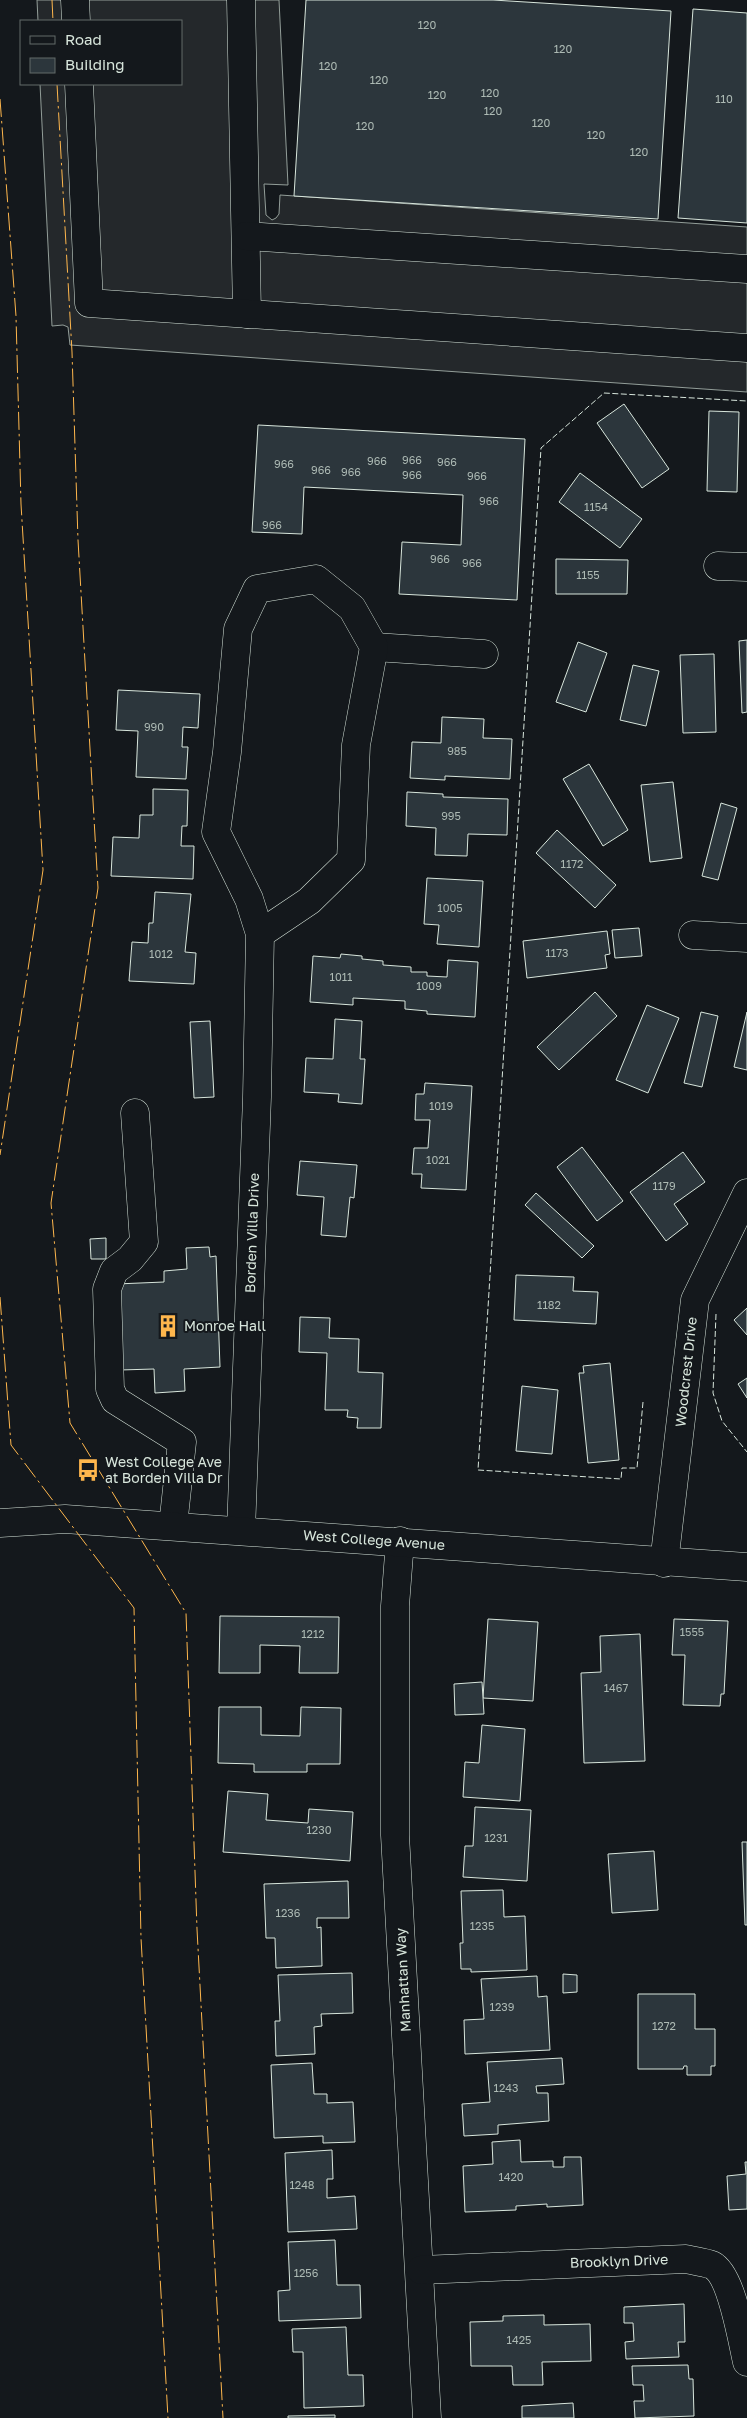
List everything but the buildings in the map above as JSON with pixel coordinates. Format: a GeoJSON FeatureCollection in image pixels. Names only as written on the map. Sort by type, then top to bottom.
{"type":"FeatureCollection","features":[{"type":"Feature","properties":{"kind":"street"},"geometry":{"type":"LineString","coordinates":[[75,0],[76,20]]}},
{"type":"Feature","properties":{"kind":"street"},"geometry":{"type":"LineString","coordinates":[[241,0],[247,314]]}},
{"type":"Feature","properties":{"kind":"street"},"geometry":{"type":"LineString","coordinates":[[79,85],[89,303],[747,348]]}},
{"type":"Feature","properties":{"kind":"street"},"geometry":{"type":"LineString","coordinates":[[246,236],[747,269]]}},
{"type":"Feature","properties":{"kind":"street"},"geometry":{"type":"LineString","coordinates":[[718,566],[747,567]]}},
{"type":"Feature","properties":{"kind":"street","name":"Borden Villa Drive"},"geometry":{"type":"LineString","coordinates":[[241,1531],[257,1117],[260,934],[249,899],[216,832],[227,752],[238,629],[257,589],[316,579],[352,608],[374,647]]}},
{"type":"Feature","properties":{"kind":"street"},"geometry":{"type":"LineString","coordinates":[[260,934],[309,902],[351,860],[356,745],[374,647],[484,654]]}},
{"type":"Feature","properties":{"kind":"street"},"geometry":{"type":"LineString","coordinates":[[693,935],[747,938]]}},
{"type":"Feature","properties":{"kind":"street"},"geometry":{"type":"LineString","coordinates":[[135,1113],[144,1242],[130,1259],[114,1271],[107,1289],[109,1380],[115,1400],[182,1442],[173,1526]]}},
{"type":"Feature","properties":{"kind":"street","name":"Woodcrest Drive"},"geometry":{"type":"LineString","coordinates":[[664,1563],[695,1300],[747,1194]]}},
{"type":"Feature","properties":{"kind":"street","name":"West College Avenue"},"geometry":{"type":"LineString","coordinates":[[0,1523],[65,1518],[400,1541],[664,1563],[747,1567]]}},
{"type":"Feature","properties":{"kind":"street","name":"Manhattan Way"},"geometry":{"type":"LineString","coordinates":[[400,1541],[395,1606],[395,1835],[421,2270],[427,2418]]}},
{"type":"Feature","properties":{"kind":"street","name":"Brooklyn Drive"},"geometry":{"type":"LineString","coordinates":[[421,2270],[686,2258],[714,2266],[726,2283],[747,2362]]}},
{"type":"Feature","properties":{"kind":"shaded area"},"geometry":{"type":"Polygon","coordinates":[[[37,0],[279,0],[288,185],[264,184],[266,215],[272,220],[279,214],[280,195],[747,227],[747,392],[70,345],[68,327],[63,325],[52,326],[40,85],[182,85],[182,20],[38,20],[37,0]]]}},
{"type":"Feature","properties":{"kind":"fence"},"geometry":{"type":"LineString","coordinates":[[643,1402],[637,1468],[622,1468],[621,1479],[478,1470],[541,448],[604,393],[747,401]]}},
{"type":"Feature","properties":{"kind":"fence"},"geometry":{"type":"LineString","coordinates":[[716,1314],[713,1393],[722,1421],[747,1452]]}},
{"type":"Feature","properties":{"kind":"power"},"geometry":{"type":"LineString","coordinates":[[52,0],[53,20]]}},
{"type":"Feature","properties":{"kind":"power"},"geometry":{"type":"LineString","coordinates":[[57,85],[72,352],[78,540],[98,888],[51,1203],[70,1423],[186,1613],[197,1929],[223,2418]]}},
{"type":"Feature","properties":{"kind":"power"},"geometry":{"type":"LineString","coordinates":[[0,99],[16,316],[21,504],[43,870],[0,1155]]}},
{"type":"Feature","properties":{"kind":"power"},"geometry":{"type":"LineString","coordinates":[[0,1297],[11,1445],[134,1608],[141,1938],[168,2418]]}},
{"type":"Feature","properties":{"kind":"place","name":"Monroe Hall"},"geometry":{"type":"Point","coordinates":[168,1326]}},
{"type":"Feature","properties":{"kind":"place","name":"West College Ave at Borden Villa Dr"},"geometry":{"type":"Point","coordinates":[88,1470]}}]}
